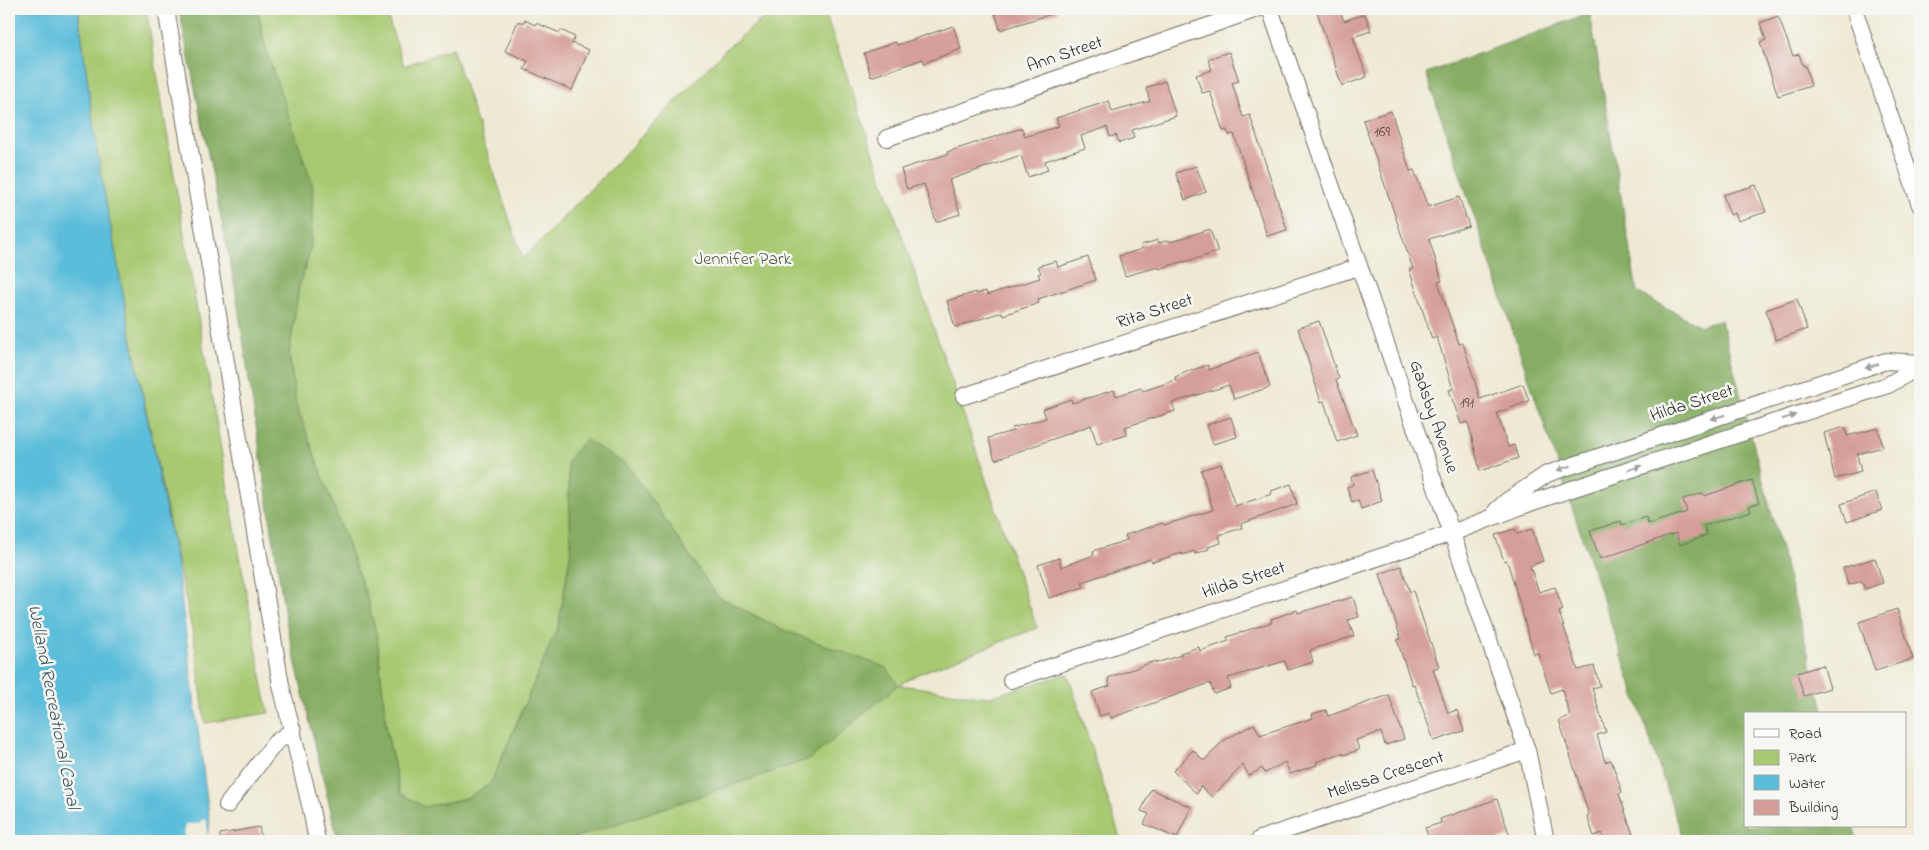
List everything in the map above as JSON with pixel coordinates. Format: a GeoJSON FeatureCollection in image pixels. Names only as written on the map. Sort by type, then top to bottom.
{"type":"FeatureCollection","features":[{"type":"Feature","properties":{"kind":"street"},"geometry":{"type":"LineString","coordinates":[[166,9],[281,685],[293,730],[317,841]]}},
{"type":"Feature","properties":{"kind":"street","name":"Ann Street"},"geometry":{"type":"LineString","coordinates":[[887,138],[1257,9]]}},
{"type":"Feature","properties":{"kind":"street","name":"Gadsby Avenue"},"geometry":{"type":"LineString","coordinates":[[1270,9],[1527,750],[1546,841]]}},
{"type":"Feature","properties":{"kind":"street"},"geometry":{"type":"LineString","coordinates":[[1854,9],[1920,205]]}},
{"type":"Feature","properties":{"kind":"street","name":"Rita Street"},"geometry":{"type":"LineString","coordinates":[[964,396],[1358,267]]}},
{"type":"Feature","properties":{"kind":"street","name":"Hilda Street"},"geometry":{"type":"LineString","coordinates":[[1489,518],[1507,501],[1547,474],[1886,361],[1920,364]]}},
{"type":"Feature","properties":{"kind":"street","name":"Hilda Street"},"geometry":{"type":"LineString","coordinates":[[1011,680],[1452,533],[1489,518],[1617,474],[1888,385],[1920,364]]}},
{"type":"Feature","properties":{"kind":"street"},"geometry":{"type":"LineString","coordinates":[[227,805],[275,743],[293,730]]}},
{"type":"Feature","properties":{"kind":"street","name":"Melissa Crescent"},"geometry":{"type":"LineString","coordinates":[[1260,841],[1260,839],[1527,750]]}},
{"type":"Feature","properties":{"kind":"shaded area"},"geometry":{"type":"Polygon","coordinates":[[[1920,183],[1920,242],[1903,189],[1920,183]]]}},
{"type":"Feature","properties":{"kind":"green space"},"geometry":{"type":"Polygon","coordinates":[[[78,9],[146,9],[208,376],[269,713],[205,723],[195,645],[131,337],[97,153],[78,9]]]}},
{"type":"Feature","properties":{"kind":"green space"},"geometry":{"type":"Polygon","coordinates":[[[179,9],[257,9],[266,50],[313,186],[311,247],[299,287],[289,354],[296,404],[365,592],[377,637],[387,733],[400,793],[424,807],[467,798],[491,783],[559,624],[571,549],[568,460],[585,439],[628,466],[717,596],[781,629],[887,668],[898,685],[810,759],[565,841],[338,841],[286,622],[235,287],[179,9]]]}},
{"type":"Feature","properties":{"kind":"green space","name":"Jennifer Park"},"geometry":{"type":"Polygon","coordinates":[[[257,9],[385,9],[404,66],[452,48],[523,259],[725,50],[774,9],[824,9],[1037,628],[918,674],[899,685],[988,697],[1068,674],[1121,841],[565,841],[810,759],[781,629],[717,596],[628,466],[568,460],[571,549],[559,624],[491,783],[467,798],[424,807],[400,793],[387,733],[377,637],[365,592],[296,404],[289,354],[299,287],[311,247],[257,9]]]}},
{"type":"Feature","properties":{"kind":"green space"},"geometry":{"type":"Polygon","coordinates":[[[1590,13],[1637,292],[1701,326],[1721,320],[1823,712],[1744,712],[1744,828],[1854,828],[1857,841],[1684,841],[1426,73],[1590,13]]]}},
{"type":"Feature","properties":{"kind":"water","name":"Welland Recreational Canal"},"geometry":{"type":"Polygon","coordinates":[[[9,9],[78,9],[97,153],[131,337],[177,565],[210,823],[207,836],[208,841],[9,841],[9,9]]]}},
{"type":"Feature","properties":{"kind":"pier"},"geometry":{"type":"Polygon","coordinates":[[[201,820],[207,820],[207,841],[184,841],[185,824],[200,824],[201,820]]]}},
{"type":"Feature","properties":{"kind":"building"},"geometry":{"type":"Polygon","coordinates":[[[994,9],[1057,9],[1058,12],[1000,30],[994,9]]]}},
{"type":"Feature","properties":{"kind":"building"},"geometry":{"type":"Polygon","coordinates":[[[1316,9],[1339,9],[1344,21],[1365,14],[1371,31],[1353,37],[1367,77],[1342,86],[1316,9]]]}},
{"type":"Feature","properties":{"kind":"building"},"geometry":{"type":"Polygon","coordinates":[[[1778,16],[1793,56],[1799,54],[1803,66],[1805,65],[1811,86],[1778,96],[1760,42],[1766,40],[1760,23],[1778,16]]]}},
{"type":"Feature","properties":{"kind":"building"},"geometry":{"type":"Polygon","coordinates":[[[525,20],[560,33],[561,30],[575,37],[572,43],[589,50],[572,90],[524,69],[528,61],[505,51],[518,21],[523,23],[525,20]]]}},
{"type":"Feature","properties":{"kind":"building"},"geometry":{"type":"Polygon","coordinates":[[[953,26],[961,49],[924,63],[923,59],[871,77],[864,53],[896,42],[897,45],[953,26]]]}},
{"type":"Feature","properties":{"kind":"building"},"geometry":{"type":"Polygon","coordinates":[[[1229,52],[1239,81],[1232,83],[1243,117],[1250,115],[1287,230],[1267,236],[1234,134],[1229,135],[1227,130],[1223,131],[1210,91],[1202,93],[1196,75],[1212,70],[1208,59],[1229,52]]]}},
{"type":"Feature","properties":{"kind":"building"},"geometry":{"type":"Polygon","coordinates":[[[1165,81],[1176,116],[1132,130],[1134,138],[1119,143],[1116,135],[1110,137],[1107,127],[1081,136],[1085,148],[1045,161],[1048,170],[1028,177],[1021,155],[949,180],[960,214],[936,222],[924,184],[907,189],[901,169],[1022,128],[1025,137],[1059,126],[1056,118],[1109,101],[1112,112],[1150,101],[1146,88],[1165,81]]]}},
{"type":"Feature","properties":{"kind":"building"},"geometry":{"type":"Polygon","coordinates":[[[1391,111],[1410,171],[1414,170],[1428,207],[1459,197],[1469,226],[1429,239],[1442,281],[1438,282],[1459,344],[1463,343],[1480,399],[1523,384],[1529,401],[1497,413],[1508,447],[1514,445],[1518,458],[1480,471],[1468,422],[1461,424],[1449,390],[1453,389],[1437,337],[1432,339],[1409,269],[1413,269],[1363,120],[1391,111]]]}},
{"type":"Feature","properties":{"kind":"building"},"geometry":{"type":"Polygon","coordinates":[[[1196,166],[1206,192],[1185,200],[1176,173],[1196,166]]]}},
{"type":"Feature","properties":{"kind":"building"},"geometry":{"type":"Polygon","coordinates":[[[1756,185],[1766,212],[1738,221],[1735,213],[1730,215],[1723,195],[1756,185]]]}},
{"type":"Feature","properties":{"kind":"building"},"geometry":{"type":"Polygon","coordinates":[[[1210,229],[1218,252],[1159,269],[1158,267],[1125,276],[1119,256],[1142,249],[1141,245],[1158,240],[1159,243],[1169,240],[1170,242],[1210,229]]]}},
{"type":"Feature","properties":{"kind":"building"},"geometry":{"type":"Polygon","coordinates":[[[1088,257],[1096,280],[1038,299],[1039,303],[1003,315],[1002,312],[955,327],[947,301],[976,292],[976,294],[986,291],[987,295],[1040,278],[1038,274],[1041,273],[1038,266],[1056,261],[1058,267],[1088,257]]]}},
{"type":"Feature","properties":{"kind":"building"},"geometry":{"type":"Polygon","coordinates":[[[1797,299],[1807,329],[1776,340],[1766,310],[1797,299]]]}},
{"type":"Feature","properties":{"kind":"building"},"geometry":{"type":"Polygon","coordinates":[[[1319,321],[1339,379],[1336,380],[1357,435],[1337,442],[1324,401],[1321,402],[1298,328],[1319,321]]]}},
{"type":"Feature","properties":{"kind":"building"},"geometry":{"type":"Polygon","coordinates":[[[1258,352],[1270,387],[1234,399],[1229,385],[1172,403],[1175,411],[1125,427],[1127,435],[1097,444],[1091,425],[995,460],[988,438],[1013,431],[1012,428],[1046,418],[1043,409],[1071,399],[1072,403],[1114,390],[1116,396],[1141,388],[1143,391],[1176,380],[1175,377],[1189,371],[1208,365],[1209,370],[1258,352]]]}},
{"type":"Feature","properties":{"kind":"building"},"geometry":{"type":"Polygon","coordinates":[[[1231,417],[1237,437],[1213,444],[1207,425],[1231,417]]]}},
{"type":"Feature","properties":{"kind":"building"},"geometry":{"type":"Polygon","coordinates":[[[1845,427],[1847,436],[1878,428],[1883,447],[1857,454],[1861,472],[1835,479],[1824,433],[1845,427]]]}},
{"type":"Feature","properties":{"kind":"building"},"geometry":{"type":"Polygon","coordinates":[[[1221,464],[1235,506],[1272,494],[1271,491],[1291,484],[1297,504],[1241,524],[1242,528],[1219,535],[1221,543],[1208,547],[1209,549],[1195,554],[1194,551],[1182,555],[1182,553],[1152,562],[1150,559],[1082,582],[1084,587],[1049,598],[1038,565],[1059,558],[1061,567],[1094,555],[1093,551],[1127,540],[1125,535],[1213,510],[1201,470],[1221,464]]]}},
{"type":"Feature","properties":{"kind":"building"},"geometry":{"type":"Polygon","coordinates":[[[1372,470],[1382,501],[1361,509],[1358,500],[1352,502],[1347,487],[1353,485],[1351,477],[1372,470]]]}},
{"type":"Feature","properties":{"kind":"building"},"geometry":{"type":"Polygon","coordinates":[[[1752,480],[1759,503],[1749,506],[1751,511],[1704,526],[1707,535],[1680,545],[1676,533],[1600,559],[1590,531],[1621,521],[1622,525],[1646,517],[1648,524],[1687,512],[1683,499],[1703,493],[1704,496],[1752,480]]]}},
{"type":"Feature","properties":{"kind":"building"},"geometry":{"type":"Polygon","coordinates":[[[1876,492],[1882,510],[1847,522],[1841,504],[1876,492]]]}},
{"type":"Feature","properties":{"kind":"building"},"geometry":{"type":"Polygon","coordinates":[[[1515,529],[1517,534],[1532,529],[1543,561],[1530,566],[1539,592],[1555,587],[1563,610],[1559,612],[1578,670],[1594,666],[1600,686],[1592,688],[1606,732],[1597,735],[1605,762],[1611,760],[1622,792],[1619,794],[1634,838],[1624,841],[1605,841],[1602,833],[1594,836],[1559,720],[1570,716],[1562,689],[1551,693],[1538,653],[1534,654],[1507,560],[1504,561],[1495,535],[1515,529]]]}},
{"type":"Feature","properties":{"kind":"building"},"geometry":{"type":"Polygon","coordinates":[[[1875,558],[1883,583],[1865,589],[1862,581],[1848,585],[1843,568],[1875,558]]]}},
{"type":"Feature","properties":{"kind":"building"},"geometry":{"type":"Polygon","coordinates":[[[1401,566],[1410,592],[1413,591],[1439,667],[1433,669],[1448,713],[1457,710],[1464,731],[1434,741],[1397,640],[1401,639],[1380,574],[1401,566]]]}},
{"type":"Feature","properties":{"kind":"building"},"geometry":{"type":"Polygon","coordinates":[[[1353,597],[1359,617],[1348,620],[1354,636],[1310,650],[1313,662],[1288,670],[1285,661],[1228,678],[1231,688],[1214,694],[1210,683],[1111,718],[1109,713],[1100,716],[1092,692],[1110,686],[1108,678],[1155,661],[1156,663],[1181,655],[1180,653],[1199,647],[1200,651],[1229,641],[1227,637],[1272,622],[1271,619],[1297,610],[1298,613],[1353,597]]]}},
{"type":"Feature","properties":{"kind":"building"},"geometry":{"type":"Polygon","coordinates":[[[1897,609],[1913,659],[1875,671],[1859,622],[1897,609]]]}},
{"type":"Feature","properties":{"kind":"building"},"geometry":{"type":"Polygon","coordinates":[[[1823,665],[1830,688],[1804,696],[1797,673],[1823,665]]]}},
{"type":"Feature","properties":{"kind":"building"},"geometry":{"type":"Polygon","coordinates":[[[1389,695],[1404,739],[1385,745],[1381,732],[1356,740],[1359,750],[1343,755],[1342,753],[1316,762],[1317,765],[1290,774],[1285,762],[1265,773],[1262,768],[1249,776],[1243,765],[1212,797],[1200,786],[1197,794],[1173,771],[1193,750],[1204,761],[1223,741],[1254,724],[1260,735],[1313,718],[1312,714],[1326,710],[1328,716],[1389,695]]]}},
{"type":"Feature","properties":{"kind":"building"},"geometry":{"type":"Polygon","coordinates":[[[1151,789],[1191,807],[1177,838],[1144,824],[1149,814],[1141,811],[1151,789]]]}},
{"type":"Feature","properties":{"kind":"building"},"geometry":{"type":"Polygon","coordinates":[[[1497,799],[1510,836],[1495,841],[1430,841],[1425,828],[1441,823],[1440,819],[1497,799]]]}},
{"type":"Feature","properties":{"kind":"building"},"geometry":{"type":"Polygon","coordinates":[[[259,827],[262,841],[220,841],[220,834],[259,827]]]}}]}
